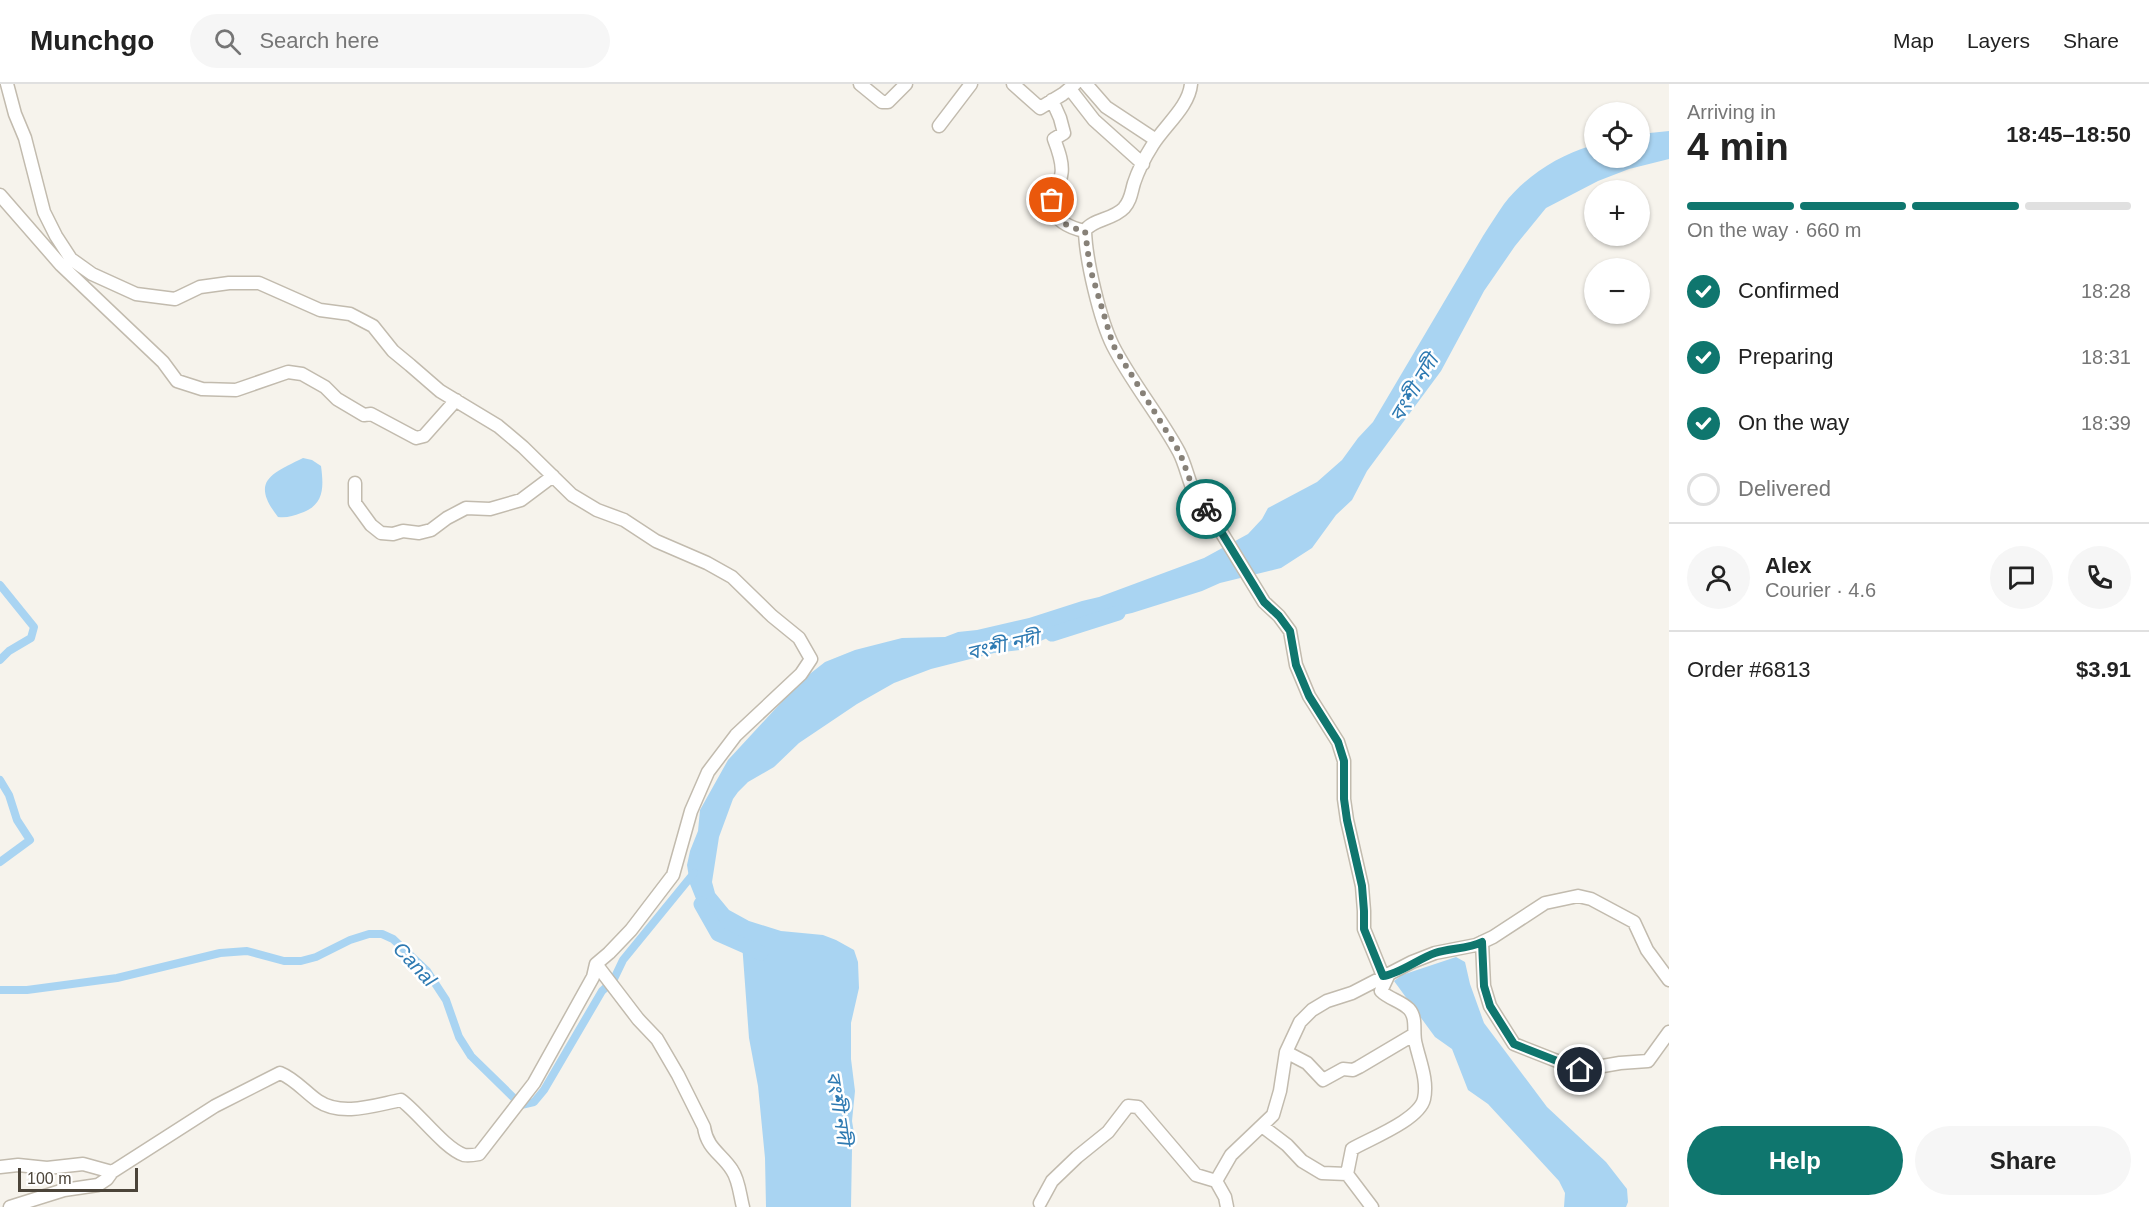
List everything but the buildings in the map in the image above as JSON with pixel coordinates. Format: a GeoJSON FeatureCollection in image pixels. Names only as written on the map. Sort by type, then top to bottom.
{"type":"FeatureCollection","features":[{"type":"Feature","properties":{"kind":"street"},"geometry":{"type":"LineString","coordinates":[[7,84],[15,114],[25,138],[44,212],[71,259],[92,274],[136,294],[175,299],[200,287],[229,282],[259,283],[320,309],[350,314],[373,326],[393,351],[440,391],[498,426],[572,495],[597,510],[624,520],[656,541],[732,577],[771,616],[799,638],[811,659],[801,674],[736,735],[708,772],[691,811],[673,875],[631,930],[596,964],[593,977],[534,1083],[479,1154],[464,1155],[443,1140],[415,1110],[401,1100],[343,1109],[330,1107],[317,1101],[287,1076],[280,1073],[215,1106],[112,1172],[98,1185],[64,1190],[10,1207]]}},
{"type":"Feature","properties":{"kind":"street"},"geometry":{"type":"LineString","coordinates":[[860,84],[882,102],[888,102],[906,84]]}},
{"type":"Feature","properties":{"kind":"street"},"geometry":{"type":"LineString","coordinates":[[939,126],[971,84]]}},
{"type":"Feature","properties":{"kind":"street"},"geometry":{"type":"LineString","coordinates":[[1013,84],[1040,108],[1072,86],[1094,120],[1143,164]]}},
{"type":"Feature","properties":{"kind":"street"},"geometry":{"type":"LineString","coordinates":[[1086,84],[1106,107],[1156,140]]}},
{"type":"Feature","properties":{"kind":"street"},"geometry":{"type":"LineString","coordinates":[[1191,84],[1190,92],[1156,140],[1143,164],[1134,182],[1130,200],[1114,217],[1088,226],[1085,231],[1090,268],[1113,345],[1180,453],[1195,494],[1203,508],[1209,512],[1264,602],[1279,616],[1290,631],[1296,665],[1309,696],[1338,742],[1344,761],[1344,799],[1362,886],[1364,929],[1385,976],[1381,992],[1409,1009],[1414,1023],[1413,1035],[1423,1068],[1424,1101],[1414,1113],[1381,1136],[1352,1149],[1347,1174],[1372,1207]]}},
{"type":"Feature","properties":{"kind":"street"},"geometry":{"type":"LineString","coordinates":[[1052,100],[1064,133],[1054,139],[1062,157],[1064,170],[1049,205],[1056,218],[1076,230],[1085,231]]}},
{"type":"Feature","properties":{"kind":"street"},"geometry":{"type":"LineString","coordinates":[[0,195],[61,265],[164,362],[177,381],[202,389],[236,390],[288,372],[302,374],[326,387],[337,399],[364,415],[371,414],[416,438],[424,436],[456,400]]}},
{"type":"Feature","properties":{"kind":"street"},"geometry":{"type":"LineString","coordinates":[[355,483],[355,503],[371,525],[381,532],[393,534],[403,531],[419,533],[431,530],[466,508],[490,509],[521,500],[553,476]]}},
{"type":"Feature","properties":{"kind":"street"},"geometry":{"type":"LineString","coordinates":[[1216,1181],[1231,1155],[1273,1115],[1278,1101],[1286,1052],[1300,1022],[1312,1010],[1327,1001],[1352,993],[1412,962],[1435,953],[1482,942],[1494,937],[1545,903],[1578,896],[1591,899],[1634,922],[1647,951],[1669,980]]}},
{"type":"Feature","properties":{"kind":"street"},"geometry":{"type":"LineString","coordinates":[[1482,942],[1484,986],[1490,1006],[1514,1044],[1580,1070],[1648,1061],[1669,1032]]}},
{"type":"Feature","properties":{"kind":"street"},"geometry":{"type":"LineString","coordinates":[[596,964],[626,1004],[657,1039],[704,1127],[705,1136],[733,1171],[743,1207]]}},
{"type":"Feature","properties":{"kind":"street"},"geometry":{"type":"LineString","coordinates":[[1286,1052],[1307,1063],[1323,1080],[1343,1069],[1353,1070],[1359,1067],[1413,1035]]}},
{"type":"Feature","properties":{"kind":"street"},"geometry":{"type":"LineString","coordinates":[[1040,1203],[1052,1181],[1108,1132],[1128,1106],[1138,1107],[1196,1175],[1216,1181],[1225,1197],[1227,1207]]}},
{"type":"Feature","properties":{"kind":"street"},"geometry":{"type":"LineString","coordinates":[[1262,1126],[1287,1145],[1302,1161],[1322,1173],[1347,1174]]}},
{"type":"Feature","properties":{"kind":"street"},"geometry":{"type":"LineString","coordinates":[[0,1167],[47,1168],[83,1164],[112,1172]]}},
{"type":"Feature","properties":{"kind":"water"},"geometry":{"type":"Polygon","coordinates":[[[1669,131],[1669,159],[1650,164],[1650,133],[1669,131]]]}},
{"type":"Feature","properties":{"kind":"water"},"geometry":{"type":"Polygon","coordinates":[[[1584,148],[1584,168],[1633,168],[1601,180],[1584,180],[1584,188],[1546,208],[1515,246],[1484,291],[1441,371],[1367,471],[1352,500],[1336,515],[1312,548],[1281,568],[1220,583],[1132,613],[1077,625],[1020,650],[994,653],[931,669],[894,683],[857,704],[799,743],[774,767],[748,782],[738,792],[733,799],[719,837],[712,882],[715,893],[729,910],[749,921],[781,931],[823,935],[854,950],[858,962],[859,988],[851,1023],[851,1059],[855,1091],[852,1121],[854,1133],[851,1207],[766,1207],[765,1158],[758,1086],[749,1038],[742,943],[730,938],[710,920],[698,904],[690,884],[687,865],[698,831],[700,810],[728,760],[802,680],[825,662],[855,650],[902,638],[945,637],[958,632],[1029,618],[1099,597],[1204,558],[1248,534],[1262,519],[1268,508],[1317,482],[1342,460],[1373,422],[1504,204],[1532,176],[1584,148]]]}},
{"type":"Feature","properties":{"kind":"water"},"geometry":{"type":"Polygon","coordinates":[[[303,458],[312,460],[321,466],[321,495],[309,510],[293,516],[278,517],[270,505],[265,487],[274,474],[303,458]]]}},
{"type":"Feature","properties":{"kind":"water"},"geometry":{"type":"Polygon","coordinates":[[[1456,957],[1465,962],[1484,1023],[1547,1107],[1606,1162],[1627,1189],[1626,1207],[1564,1207],[1565,1193],[1559,1181],[1488,1104],[1468,1090],[1452,1049],[1435,1037],[1394,981],[1402,975],[1456,957]]]}},
{"type":"Feature","properties":{"kind":"waterway"},"geometry":{"type":"LineString","coordinates":[[0,585],[34,627],[31,638],[9,651],[0,660]]}},
{"type":"Feature","properties":{"kind":"waterway","name":"বংশী নদী"},"geometry":{"type":"LineString","coordinates":[[1052,634],[1118,613]]}},
{"type":"Feature","properties":{"kind":"waterway","name":"Canal"},"geometry":{"type":"LineString","coordinates":[[0,780],[9,795],[17,820],[30,840],[0,862]]}},
{"type":"Feature","properties":{"kind":"waterway","name":"Canal"},"geometry":{"type":"LineString","coordinates":[[0,990],[27,990],[117,978],[220,953],[247,951],[284,961],[301,961],[316,957],[350,940],[369,934],[382,934],[393,939],[427,971],[446,1000],[459,1037],[471,1056],[521,1105],[534,1102],[544,1090],[602,991],[613,981],[623,960],[694,873]]}},
{"type":"Feature","properties":{"kind":"waterway","name":"বংশী নদী"},"geometry":{"type":"LineString","coordinates":[[701,904],[718,934],[761,953]]}},
{"type":"Feature","properties":{"kind":"way so far"},"geometry":{"type":"LineString","coordinates":[[1052,200],[1049,205],[1056,218],[1076,230],[1085,231],[1090,268],[1113,345],[1180,453],[1195,494],[1203,508],[1206,509]]}},
{"type":"Feature","properties":{"kind":"route"},"geometry":{"type":"LineString","coordinates":[[1206,509],[1264,602],[1279,616],[1290,631],[1296,665],[1309,696],[1338,742],[1344,761],[1344,799],[1347,820],[1362,886],[1364,929],[1383,976],[1388,976],[1412,962],[1435,953],[1482,942],[1484,986],[1490,1006],[1514,1044],[1580,1070]]}}]}
